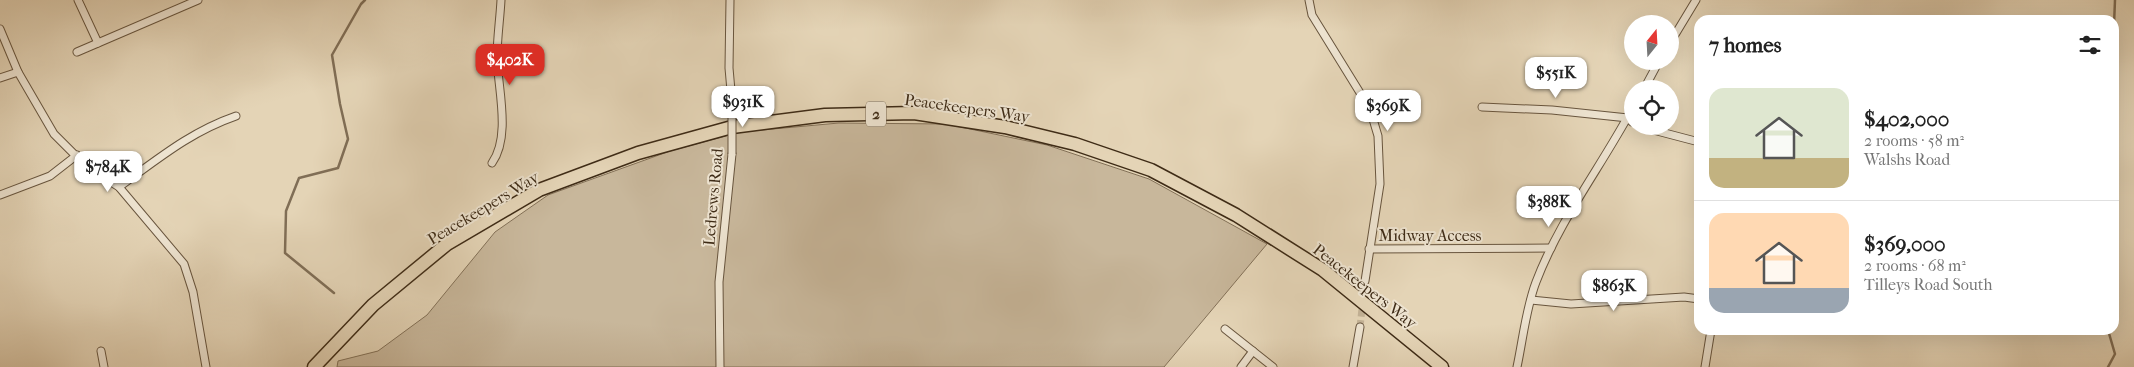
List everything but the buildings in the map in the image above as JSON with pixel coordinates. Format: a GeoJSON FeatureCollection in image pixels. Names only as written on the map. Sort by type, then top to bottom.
{"type":"FeatureCollection","features":[{"type":"Feature","properties":{"kind":"highway","name":"Peacekeepers Way"},"geometry":{"type":"LineString","coordinates":[[314,367],[373,305],[447,244],[539,190],[638,153],[732,128],[825,115],[914,113],[1005,127],[1075,144],[1151,170],[1236,215],[1323,270],[1442,367]]}},
{"type":"Feature","properties":{"kind":"street"},"geometry":{"type":"LineString","coordinates":[[78,0],[98,43]]}},
{"type":"Feature","properties":{"kind":"street"},"geometry":{"type":"LineString","coordinates":[[77,52],[198,0]]}},
{"type":"Feature","properties":{"kind":"street"},"geometry":{"type":"LineString","coordinates":[[492,163],[498,154],[502,137],[497,56],[501,0]]}},
{"type":"Feature","properties":{"kind":"street","name":"Ledrews Road"},"geometry":{"type":"LineString","coordinates":[[720,367],[719,282],[732,154],[732,102],[729,68],[730,0]]}},
{"type":"Feature","properties":{"kind":"street"},"geometry":{"type":"LineString","coordinates":[[1309,0],[1312,15],[1370,109],[1378,136],[1380,184],[1365,281]]}},
{"type":"Feature","properties":{"kind":"street"},"geometry":{"type":"LineString","coordinates":[[1679,28],[1696,0]]}},
{"type":"Feature","properties":{"kind":"street"},"geometry":{"type":"LineString","coordinates":[[0,29],[18,72],[54,134],[86,166],[120,187],[184,264],[193,292],[206,367]]}},
{"type":"Feature","properties":{"kind":"street"},"geometry":{"type":"LineString","coordinates":[[0,78],[18,72]]}},
{"type":"Feature","properties":{"kind":"street"},"geometry":{"type":"LineString","coordinates":[[1482,107],[1552,110],[1624,119]]}},
{"type":"Feature","properties":{"kind":"street"},"geometry":{"type":"LineString","coordinates":[[120,187],[180,143],[208,126],[236,116]]}},
{"type":"Feature","properties":{"kind":"street"},"geometry":{"type":"LineString","coordinates":[[1517,367],[1536,282],[1551,248],[1579,194],[1624,129]]}},
{"type":"Feature","properties":{"kind":"street"},"geometry":{"type":"LineString","coordinates":[[1672,135],[1694,141]]}},
{"type":"Feature","properties":{"kind":"street"},"geometry":{"type":"LineString","coordinates":[[0,195],[50,176],[77,155]]}},
{"type":"Feature","properties":{"kind":"street","name":"Midway Access"},"geometry":{"type":"LineString","coordinates":[[1369,249],[1551,248]]}},
{"type":"Feature","properties":{"kind":"street"},"geometry":{"type":"LineString","coordinates":[[1531,300],[1571,304],[1694,299]]}},
{"type":"Feature","properties":{"kind":"street"},"geometry":{"type":"LineString","coordinates":[[1353,367],[1360,327]]}},
{"type":"Feature","properties":{"kind":"street"},"geometry":{"type":"LineString","coordinates":[[1225,329],[1274,367]]}},
{"type":"Feature","properties":{"kind":"street"},"geometry":{"type":"LineString","coordinates":[[1705,367],[1710,335]]}},
{"type":"Feature","properties":{"kind":"street"},"geometry":{"type":"LineString","coordinates":[[101,351],[104,367]]}},
{"type":"Feature","properties":{"kind":"street"},"geometry":{"type":"LineString","coordinates":[[1241,367],[1253,351]]}},
{"type":"Feature","properties":{"kind":"shaded area"},"geometry":{"type":"Polygon","coordinates":[[[839,123],[946,124],[1047,145],[1149,179],[1267,244],[1164,367],[337,367],[338,361],[378,351],[427,315],[495,232],[548,195],[670,151],[740,132],[839,123]]]}},
{"type":"Feature","properties":{"kind":"waterway"},"geometry":{"type":"LineString","coordinates":[[334,293],[285,253],[286,211],[299,178],[338,168],[348,139],[332,55],[365,0]]}},
{"type":"Feature","properties":{"kind":"waterway"},"geometry":{"type":"LineString","coordinates":[[2114,15],[2115,0]]}},
{"type":"Feature","properties":{"kind":"waterway"},"geometry":{"type":"LineString","coordinates":[[2108,367],[2115,354],[2109,335]]}},
{"type":"Feature","properties":{"kind":"tunnel"},"geometry":{"type":"LineString","coordinates":[[1360,327],[1365,281]]}}]}
